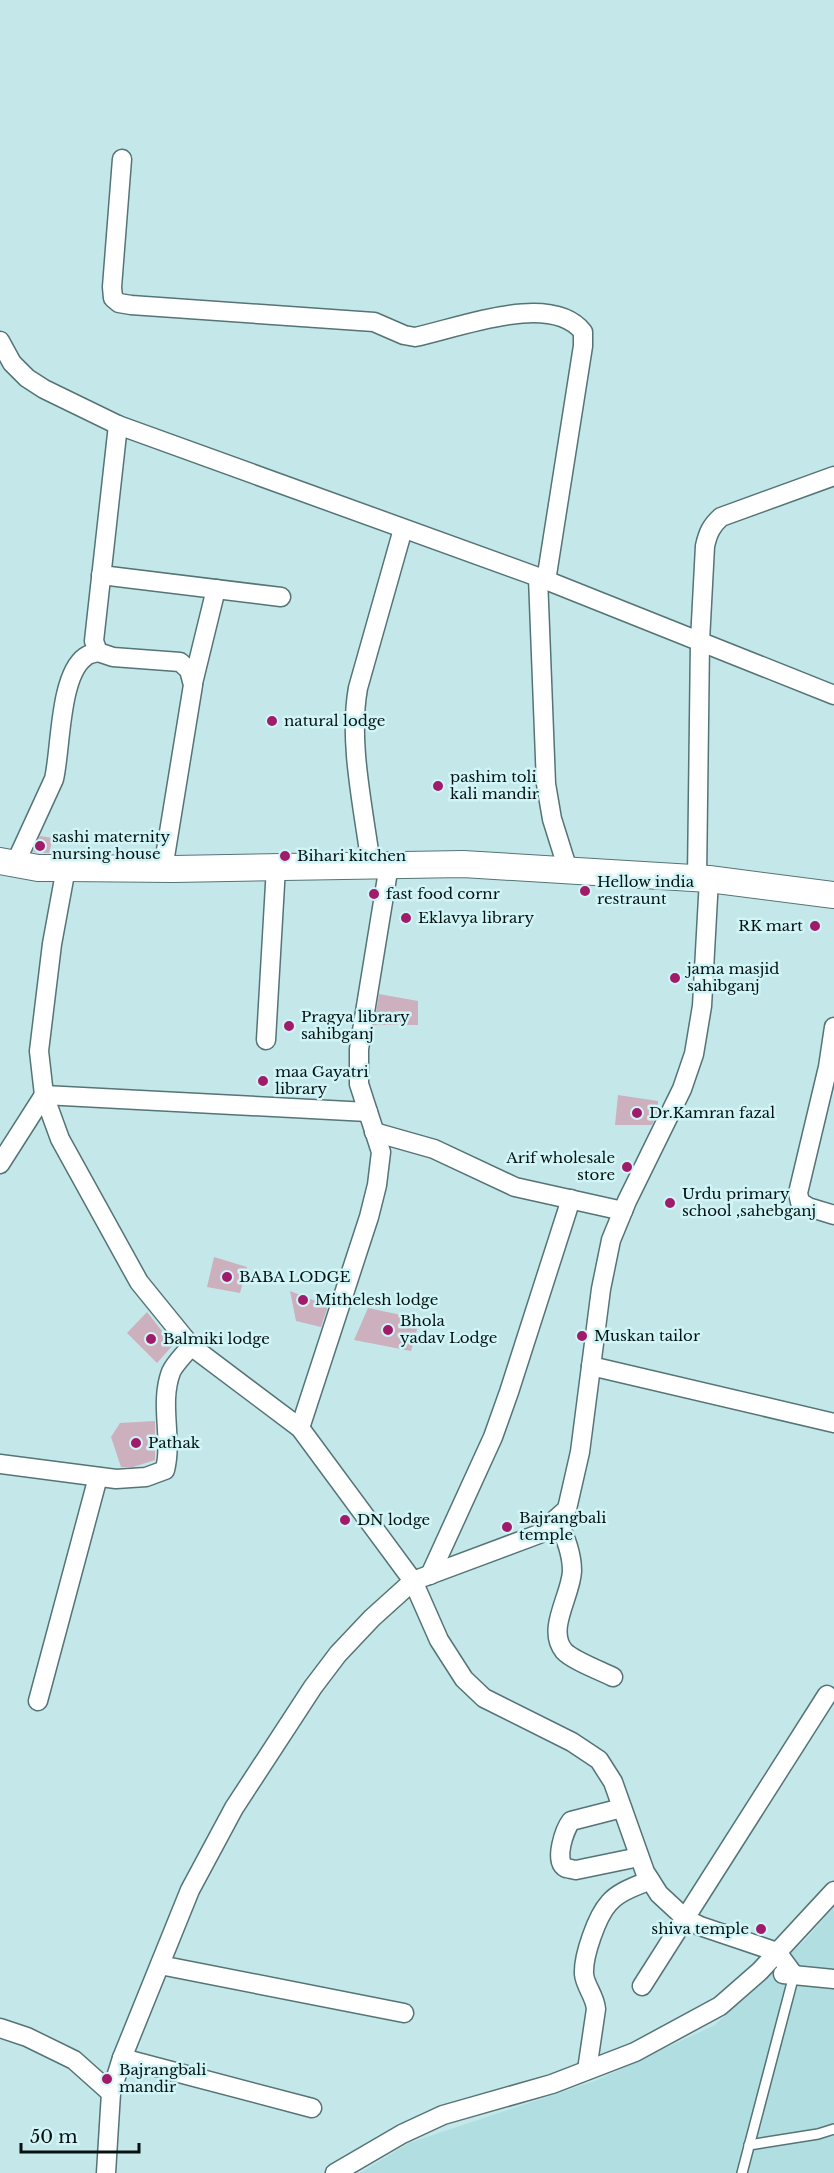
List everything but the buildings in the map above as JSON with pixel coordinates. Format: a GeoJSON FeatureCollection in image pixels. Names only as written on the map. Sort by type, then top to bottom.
{"type":"FeatureCollection","features":[{"type":"Feature","properties":{"kind":"main road"},"geometry":{"type":"LineString","coordinates":[[8,862],[38,868],[163,869],[464,864],[703,879],[834,896]]}},
{"type":"Feature","properties":{"kind":"street"},"geometry":{"type":"LineString","coordinates":[[122,159],[112,287],[113,298],[119,303],[374,322],[404,335],[415,337],[518,312],[537,312],[561,316],[577,324],[583,332],[583,346],[542,579],[546,784],[552,819],[568,870]]}},
{"type":"Feature","properties":{"kind":"street"},"geometry":{"type":"LineString","coordinates":[[0,341],[12,363],[9,367],[44,389],[118,425],[542,579],[834,694]]}},
{"type":"Feature","properties":{"kind":"street"},"geometry":{"type":"LineString","coordinates":[[98,652],[94,641],[118,425]]}},
{"type":"Feature","properties":{"kind":"street"},"geometry":{"type":"LineString","coordinates":[[106,2173],[111,2093],[122,2058],[190,1890],[234,1808],[313,1687],[352,1640],[422,1578],[539,1534],[567,1509],[580,1452],[601,1289],[611,1240],[682,1089],[694,1054],[702,1006],[700,642],[705,546],[712,524],[721,517],[834,476]]}},
{"type":"Feature","properties":{"kind":"street"},"geometry":{"type":"LineString","coordinates":[[300,1428],[369,1217],[377,1185],[381,1152],[359,1084],[359,1048],[380,866],[357,758],[354,710],[358,688],[403,529]]}},
{"type":"Feature","properties":{"kind":"street"},"geometry":{"type":"LineString","coordinates":[[101,575],[281,597]]}},
{"type":"Feature","properties":{"kind":"street"},"geometry":{"type":"LineString","coordinates":[[163,869],[193,685],[216,589]]}},
{"type":"Feature","properties":{"kind":"street"},"geometry":{"type":"LineString","coordinates":[[8,862],[54,779],[58,764],[62,714],[73,674],[85,656],[98,652],[113,657],[180,662],[189,670],[193,685]]}},
{"type":"Feature","properties":{"kind":"street"},"geometry":{"type":"LineString","coordinates":[[266,1040],[276,867]]}},
{"type":"Feature","properties":{"kind":"street"},"geometry":{"type":"LineString","coordinates":[[66,868],[52,944],[39,1051],[44,1095],[60,1139],[139,1282],[191,1346],[300,1428],[422,1578],[439,1641],[464,1679],[484,1698],[572,1742],[599,1760],[614,1782],[645,1872],[659,1894],[686,1919],[700,1926],[785,1963],[834,1979]]}},
{"type":"Feature","properties":{"kind":"street"},"geometry":{"type":"LineString","coordinates":[[834,1027],[828,1067],[798,1193],[800,1202],[808,1207],[834,1215]]}},
{"type":"Feature","properties":{"kind":"street"},"geometry":{"type":"LineString","coordinates":[[44,1095],[368,1112]]}},
{"type":"Feature","properties":{"kind":"street"},"geometry":{"type":"LineString","coordinates":[[0,1164],[44,1095]]}},
{"type":"Feature","properties":{"kind":"street"},"geometry":{"type":"LineString","coordinates":[[374,1132],[434,1149],[515,1187],[623,1211]]}},
{"type":"Feature","properties":{"kind":"street"},"geometry":{"type":"LineString","coordinates":[[422,1578],[493,1437],[571,1199]]}},
{"type":"Feature","properties":{"kind":"street"},"geometry":{"type":"LineString","coordinates":[[0,1464],[116,1479],[146,1477],[165,1470],[169,1455],[167,1390],[172,1371],[191,1346]]}},
{"type":"Feature","properties":{"kind":"street"},"geometry":{"type":"LineString","coordinates":[[591,1366],[834,1424]]}},
{"type":"Feature","properties":{"kind":"street"},"geometry":{"type":"LineString","coordinates":[[38,1701],[98,1477]]}},
{"type":"Feature","properties":{"kind":"street"},"geometry":{"type":"LineString","coordinates":[[556,1518],[572,1563],[572,1575],[561,1612],[558,1641],[565,1653],[613,1677]]}},
{"type":"Feature","properties":{"kind":"street"},"geometry":{"type":"LineString","coordinates":[[642,1986],[827,1695]]}},
{"type":"Feature","properties":{"kind":"street"},"geometry":{"type":"LineString","coordinates":[[622,1808],[571,1821],[562,1839],[562,1865],[576,1870],[639,1857]]}},
{"type":"Feature","properties":{"kind":"street"},"geometry":{"type":"LineString","coordinates":[[587,2070],[597,2009],[584,1975],[593,1932],[609,1903],[620,1894],[650,1880]]}},
{"type":"Feature","properties":{"kind":"street"},"geometry":{"type":"LineString","coordinates":[[335,2173],[402,2134],[443,2115],[552,2084],[635,2052],[720,2006],[760,1971],[785,1963],[834,1891]]}},
{"type":"Feature","properties":{"kind":"street"},"geometry":{"type":"LineString","coordinates":[[760,1971],[785,1963]]}},
{"type":"Feature","properties":{"kind":"street"},"geometry":{"type":"LineString","coordinates":[[160,1965],[404,2013]]}},
{"type":"Feature","properties":{"kind":"street"},"geometry":{"type":"LineString","coordinates":[[0,2028],[27,2037],[74,2060],[111,2093]]}},
{"type":"Feature","properties":{"kind":"street"},"geometry":{"type":"LineString","coordinates":[[122,2058],[312,2108]]}},
{"type":"Feature","properties":{"kind":"lane"},"geometry":{"type":"LineString","coordinates":[[742,2173],[785,1963]]}},
{"type":"Feature","properties":{"kind":"lane"},"geometry":{"type":"LineString","coordinates":[[749,2145],[818,2134],[834,2129]]}},
{"type":"Feature","properties":{"kind":"shaded area"},"geometry":{"type":"Polygon","coordinates":[[[834,1906],[834,2173],[360,2173],[409,2143],[595,2081],[715,2025],[808,1937],[834,1906]]]}},
{"type":"Feature","properties":{"kind":"place","name":"natural lodge"},"geometry":{"type":"Point","coordinates":[272,721]}},
{"type":"Feature","properties":{"kind":"place","name":"pashim toli kali mandir"},"geometry":{"type":"Point","coordinates":[438,786]}},
{"type":"Feature","properties":{"kind":"place","name":"sashi maternity nursing house"},"geometry":{"type":"Point","coordinates":[40,846]}},
{"type":"Feature","properties":{"kind":"place","name":"Bihari kitchen"},"geometry":{"type":"Point","coordinates":[285,856]}},
{"type":"Feature","properties":{"kind":"place","name":"Hellow india restraunt"},"geometry":{"type":"Point","coordinates":[585,891]}},
{"type":"Feature","properties":{"kind":"place","name":"fast food cornr"},"geometry":{"type":"Point","coordinates":[374,894]}},
{"type":"Feature","properties":{"kind":"place","name":"Eklavya library"},"geometry":{"type":"Point","coordinates":[406,918]}},
{"type":"Feature","properties":{"kind":"place","name":"RK mart"},"geometry":{"type":"Point","coordinates":[815,926]}},
{"type":"Feature","properties":{"kind":"place","name":"jama masjid sahibganj"},"geometry":{"type":"Point","coordinates":[675,978]}},
{"type":"Feature","properties":{"kind":"place","name":"Pragya library sahibganj"},"geometry":{"type":"Point","coordinates":[289,1026]}},
{"type":"Feature","properties":{"kind":"place","name":"maa Gayatri library"},"geometry":{"type":"Point","coordinates":[263,1081]}},
{"type":"Feature","properties":{"kind":"place","name":"Dr.Kamran fazal"},"geometry":{"type":"Point","coordinates":[637,1113]}},
{"type":"Feature","properties":{"kind":"place","name":"Arif wholesale store"},"geometry":{"type":"Point","coordinates":[627,1167]}},
{"type":"Feature","properties":{"kind":"place","name":"Urdu primary school ,sahebganj"},"geometry":{"type":"Point","coordinates":[670,1203]}},
{"type":"Feature","properties":{"kind":"place","name":"BABA LODGE"},"geometry":{"type":"Point","coordinates":[227,1277]}},
{"type":"Feature","properties":{"kind":"place","name":"Mithelesh lodge"},"geometry":{"type":"Point","coordinates":[303,1300]}},
{"type":"Feature","properties":{"kind":"place","name":"Bhola yadav Lodge"},"geometry":{"type":"Point","coordinates":[388,1330]}},
{"type":"Feature","properties":{"kind":"place","name":"Muskan tailor"},"geometry":{"type":"Point","coordinates":[582,1336]}},
{"type":"Feature","properties":{"kind":"place","name":"Balmiki lodge"},"geometry":{"type":"Point","coordinates":[151,1339]}},
{"type":"Feature","properties":{"kind":"place","name":"Pathak"},"geometry":{"type":"Point","coordinates":[136,1443]}},
{"type":"Feature","properties":{"kind":"place","name":"DN lodge"},"geometry":{"type":"Point","coordinates":[345,1520]}},
{"type":"Feature","properties":{"kind":"place","name":"Bajrangbali temple"},"geometry":{"type":"Point","coordinates":[507,1527]}},
{"type":"Feature","properties":{"kind":"place","name":"shiva temple"},"geometry":{"type":"Point","coordinates":[761,1929]}},
{"type":"Feature","properties":{"kind":"place","name":"Bajrangbali mandir"},"geometry":{"type":"Point","coordinates":[107,2079]}}]}
